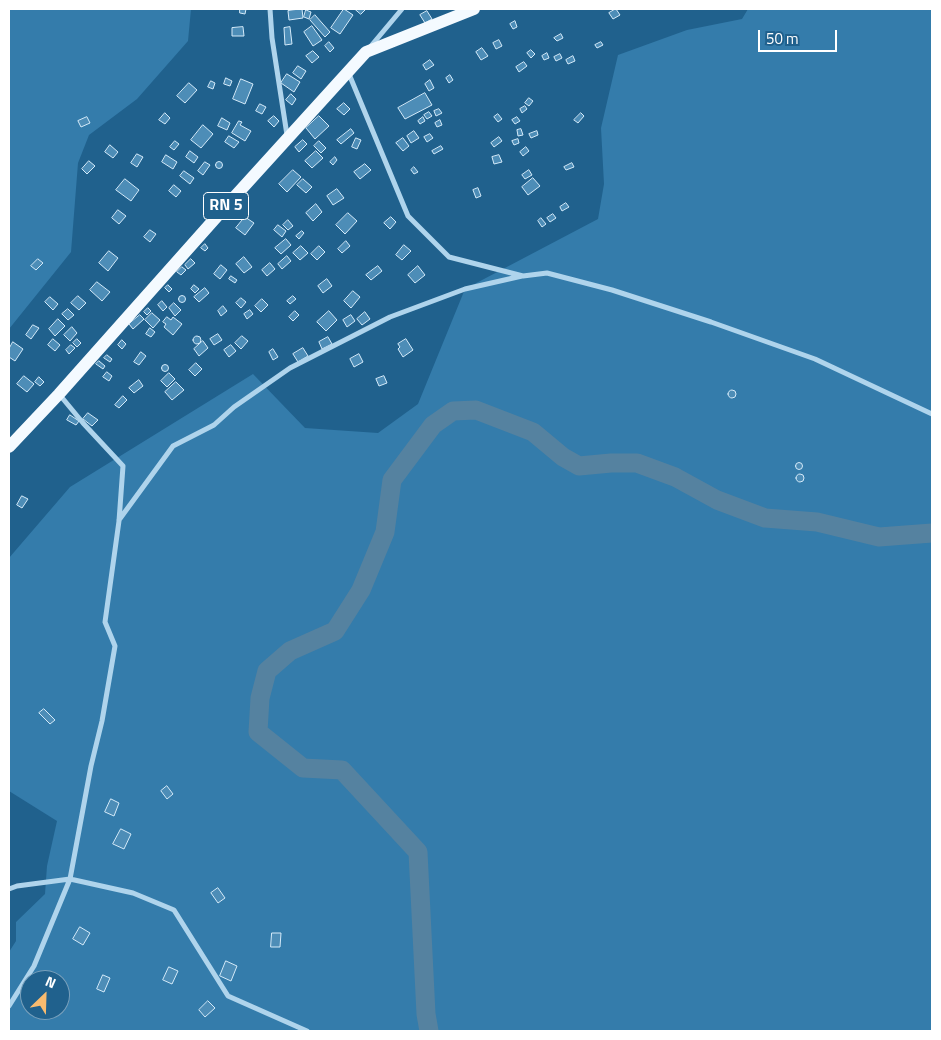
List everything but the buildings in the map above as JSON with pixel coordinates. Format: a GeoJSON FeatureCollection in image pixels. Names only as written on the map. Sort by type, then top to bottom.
{"type":"FeatureCollection","features":[{"type":"Feature","properties":{"kind":"main road","name":"RN 5"},"geometry":{"type":"LineString","coordinates":[[9,447],[59,394],[366,52],[474,9]]}},
{"type":"Feature","properties":{"kind":"street"},"geometry":{"type":"LineString","coordinates":[[270,9],[272,38],[288,138]]}},
{"type":"Feature","properties":{"kind":"street"},"geometry":{"type":"LineString","coordinates":[[366,52],[402,9]]}},
{"type":"Feature","properties":{"kind":"street"},"geometry":{"type":"LineString","coordinates":[[348,71],[408,216],[449,257],[523,276]]}},
{"type":"Feature","properties":{"kind":"street"},"geometry":{"type":"LineString","coordinates":[[119,521],[173,446],[214,425],[234,407],[290,368],[390,317],[465,289],[523,276],[547,273],[612,290],[711,322],[815,359],[932,414]]}},
{"type":"Feature","properties":{"kind":"street"},"geometry":{"type":"LineString","coordinates":[[9,1006],[34,966],[70,879],[115,646],[105,622],[119,521],[124,466],[83,423],[59,394]]}},
{"type":"Feature","properties":{"kind":"street"},"geometry":{"type":"LineString","coordinates":[[9,889],[17,886],[70,879],[133,893],[174,910],[228,996],[306,1031]]}},
{"type":"Feature","properties":{"kind":"shaded area"},"geometry":{"type":"Polygon","coordinates":[[[9,9],[191,9],[188,41],[137,99],[89,135],[78,163],[71,252],[9,329],[9,9]]]}},
{"type":"Feature","properties":{"kind":"shaded area"},"geometry":{"type":"Polygon","coordinates":[[[748,9],[932,9],[932,1031],[9,1031],[9,952],[16,941],[16,922],[45,894],[47,866],[57,821],[9,791],[9,558],[70,487],[253,374],[305,428],[378,433],[418,404],[465,289],[598,219],[604,184],[601,128],[618,55],[687,30],[742,19],[748,9]]]}},
{"type":"Feature","properties":{"kind":"waterway"},"geometry":{"type":"LineString","coordinates":[[429,1031],[426,1014],[418,852],[342,770],[303,768],[258,732],[260,698],[267,671],[290,651],[335,631],[361,590],[385,532],[392,480],[433,425],[453,411],[476,410],[533,432],[563,457],[579,466],[637,463],[675,477],[717,500],[765,518],[817,522],[879,537],[932,533]]}}]}
